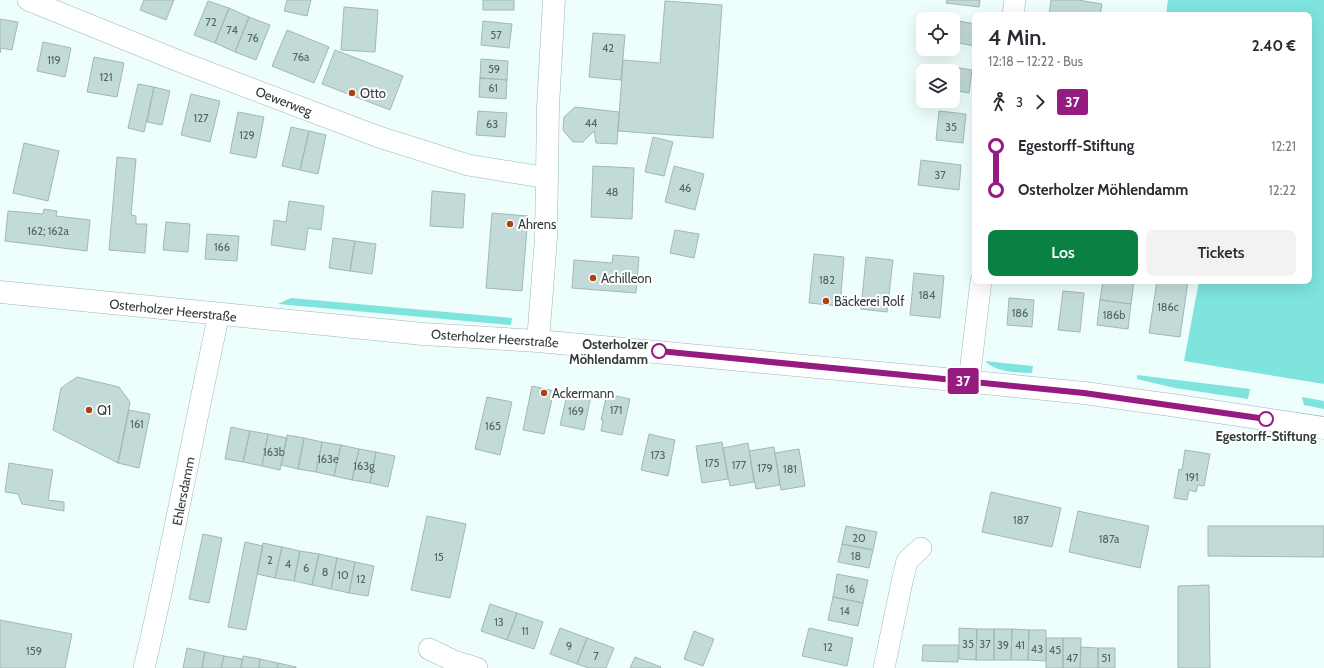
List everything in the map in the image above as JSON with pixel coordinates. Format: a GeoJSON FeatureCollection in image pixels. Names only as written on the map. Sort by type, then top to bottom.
{"type":"FeatureCollection","features":[{"type":"Feature","properties":{"kind":"main road"},"geometry":{"type":"LineString","coordinates":[[538,341],[546,238],[548,107],[554,0]]}},
{"type":"Feature","properties":{"kind":"main road","name":"Osterholzer Heerstraße"},"geometry":{"type":"LineString","coordinates":[[0,292],[423,334],[538,341],[702,355],[969,381],[1092,394],[1324,428]]}},
{"type":"Feature","properties":{"kind":"street","name":"Oewerweg"},"geometry":{"type":"LineString","coordinates":[[28,0],[181,62],[379,138],[468,165],[548,178]]}},
{"type":"Feature","properties":{"kind":"street"},"geometry":{"type":"LineString","coordinates":[[1013,12],[1015,0]]}},
{"type":"Feature","properties":{"kind":"street"},"geometry":{"type":"LineString","coordinates":[[969,381],[981,284]]}},
{"type":"Feature","properties":{"kind":"street","name":"Ehlersdamm"},"geometry":{"type":"LineString","coordinates":[[144,668],[178,514],[203,386],[219,314]]}},
{"type":"Feature","properties":{"kind":"street"},"geometry":{"type":"LineString","coordinates":[[884,668],[907,561],[921,548]]}},
{"type":"Feature","properties":{"kind":"street"},"geometry":{"type":"LineString","coordinates":[[429,649],[454,661],[477,668]]}},
{"type":"Feature","properties":{"kind":"shaded area"},"geometry":{"type":"Polygon","coordinates":[[[1168,0],[1324,0],[1324,384],[1184,361],[1198,284],[1312,284],[1312,12],[1166,12],[1168,0]]]}},
{"type":"Feature","properties":{"kind":"shaded area"},"geometry":{"type":"Polygon","coordinates":[[[291,298],[512,318],[511,325],[278,304],[291,298]]]}},
{"type":"Feature","properties":{"kind":"shaded area"},"geometry":{"type":"Polygon","coordinates":[[[985,361],[1033,366],[1032,373],[1001,370],[985,361]]]}},
{"type":"Feature","properties":{"kind":"shaded area"},"geometry":{"type":"Polygon","coordinates":[[[1137,375],[1250,389],[1248,399],[1175,388],[1137,379],[1137,375]]]}},
{"type":"Feature","properties":{"kind":"shaded area"},"geometry":{"type":"Polygon","coordinates":[[[1302,397],[1324,401],[1324,409],[1304,405],[1302,397]]]}},
{"type":"Feature","properties":{"kind":"building"},"geometry":{"type":"Polygon","coordinates":[[[144,0],[174,0],[166,20],[140,10],[144,0]]]}},
{"type":"Feature","properties":{"kind":"building"},"geometry":{"type":"Polygon","coordinates":[[[287,0],[311,0],[307,16],[284,11],[287,0]]]}},
{"type":"Feature","properties":{"kind":"building"},"geometry":{"type":"Polygon","coordinates":[[[483,0],[514,0],[514,10],[483,10],[483,0]]]}},
{"type":"Feature","properties":{"kind":"building"},"geometry":{"type":"Polygon","coordinates":[[[947,0],[980,0],[979,7],[946,3],[947,0]]]}},
{"type":"Feature","properties":{"kind":"building"},"geometry":{"type":"Polygon","coordinates":[[[1051,0],[1078,0],[1102,4],[1101,12],[1049,12],[1051,0]]]}},
{"type":"Feature","properties":{"kind":"building"},"geometry":{"type":"Polygon","coordinates":[[[208,1],[229,8],[215,43],[194,35],[208,1]]]}},
{"type":"Feature","properties":{"kind":"building"},"geometry":{"type":"Polygon","coordinates":[[[665,1],[722,5],[713,138],[618,131],[623,60],[660,63],[665,1]]]}},
{"type":"Feature","properties":{"kind":"building"},"geometry":{"type":"Polygon","coordinates":[[[344,7],[378,10],[375,52],[341,50],[344,7]]]}},
{"type":"Feature","properties":{"kind":"building"},"geometry":{"type":"Polygon","coordinates":[[[229,8],[249,17],[235,52],[215,43],[229,8]]]}},
{"type":"Feature","properties":{"kind":"building"},"geometry":{"type":"Polygon","coordinates":[[[249,17],[270,25],[256,60],[235,52],[249,17]]]}},
{"type":"Feature","properties":{"kind":"building"},"geometry":{"type":"Polygon","coordinates":[[[0,19],[18,22],[12,50],[1,48],[0,53],[0,19]]]}},
{"type":"Feature","properties":{"kind":"building"},"geometry":{"type":"Polygon","coordinates":[[[483,21],[512,24],[509,48],[481,45],[483,21]]]}},
{"type":"Feature","properties":{"kind":"building"},"geometry":{"type":"Polygon","coordinates":[[[960,21],[972,23],[972,45],[960,43],[960,21]]]}},
{"type":"Feature","properties":{"kind":"building"},"geometry":{"type":"Polygon","coordinates":[[[287,30],[329,47],[314,83],[272,66],[287,30]]]}},
{"type":"Feature","properties":{"kind":"building"},"geometry":{"type":"Polygon","coordinates":[[[593,33],[625,35],[621,80],[589,77],[593,33]]]}},
{"type":"Feature","properties":{"kind":"building"},"geometry":{"type":"Polygon","coordinates":[[[43,42],[71,48],[65,77],[37,71],[43,42]]]}},
{"type":"Feature","properties":{"kind":"building"},"geometry":{"type":"Polygon","coordinates":[[[335,50],[403,76],[390,110],[322,84],[335,50]]]}},
{"type":"Feature","properties":{"kind":"building"},"geometry":{"type":"Polygon","coordinates":[[[94,57],[124,63],[117,97],[87,92],[94,57]]]}},
{"type":"Feature","properties":{"kind":"building"},"geometry":{"type":"Polygon","coordinates":[[[481,59],[508,61],[507,80],[480,78],[481,59]]]}},
{"type":"Feature","properties":{"kind":"building"},"geometry":{"type":"Polygon","coordinates":[[[960,68],[972,70],[969,93],[960,91],[960,68]]]}},
{"type":"Feature","properties":{"kind":"building"},"geometry":{"type":"Polygon","coordinates":[[[480,78],[507,80],[506,99],[479,97],[480,78]]]}},
{"type":"Feature","properties":{"kind":"building"},"geometry":{"type":"Polygon","coordinates":[[[138,84],[154,87],[144,132],[128,128],[138,84]]]}},
{"type":"Feature","properties":{"kind":"building"},"geometry":{"type":"Polygon","coordinates":[[[154,87],[170,91],[162,125],[147,122],[154,87]]]}},
{"type":"Feature","properties":{"kind":"building"},"geometry":{"type":"Polygon","coordinates":[[[191,94],[220,101],[210,142],[181,135],[191,94]]]}},
{"type":"Feature","properties":{"kind":"building"},"geometry":{"type":"Polygon","coordinates":[[[575,107],[619,112],[617,144],[596,143],[594,131],[583,142],[573,142],[563,130],[564,117],[575,107]]]}},
{"type":"Feature","properties":{"kind":"building"},"geometry":{"type":"Polygon","coordinates":[[[478,111],[507,113],[505,137],[476,135],[478,111]]]}},
{"type":"Feature","properties":{"kind":"building"},"geometry":{"type":"Polygon","coordinates":[[[939,111],[966,114],[963,143],[936,140],[939,111]]]}},
{"type":"Feature","properties":{"kind":"building"},"geometry":{"type":"Polygon","coordinates":[[[238,112],[264,117],[256,158],[230,153],[238,112]]]}},
{"type":"Feature","properties":{"kind":"building"},"geometry":{"type":"Polygon","coordinates":[[[291,127],[309,131],[300,170],[282,166],[291,127]]]}},
{"type":"Feature","properties":{"kind":"building"},"geometry":{"type":"Polygon","coordinates":[[[309,131],[326,135],[318,174],[300,170],[309,131]]]}},
{"type":"Feature","properties":{"kind":"building"},"geometry":{"type":"Polygon","coordinates":[[[653,137],[673,142],[664,176],[645,172],[653,137]]]}},
{"type":"Feature","properties":{"kind":"building"},"geometry":{"type":"Polygon","coordinates":[[[24,143],[59,151],[48,201],[13,193],[24,143]]]}},
{"type":"Feature","properties":{"kind":"building"},"geometry":{"type":"Polygon","coordinates":[[[117,157],[136,159],[131,215],[136,216],[136,224],[147,224],[145,253],[109,250],[117,157]]]}},
{"type":"Feature","properties":{"kind":"building"},"geometry":{"type":"Polygon","coordinates":[[[921,160],[961,165],[959,190],[918,185],[921,160]]]}},
{"type":"Feature","properties":{"kind":"building"},"geometry":{"type":"Polygon","coordinates":[[[593,166],[634,168],[632,219],[591,217],[593,166]]]}},
{"type":"Feature","properties":{"kind":"building"},"geometry":{"type":"Polygon","coordinates":[[[674,166],[704,174],[695,210],[665,202],[674,166]]]}},
{"type":"Feature","properties":{"kind":"building"},"geometry":{"type":"Polygon","coordinates":[[[432,191],[465,194],[463,228],[430,226],[432,191]]]}},
{"type":"Feature","properties":{"kind":"building"},"geometry":{"type":"Polygon","coordinates":[[[289,201],[324,206],[321,230],[308,228],[305,250],[271,245],[274,220],[286,222],[289,201]]]}},
{"type":"Feature","properties":{"kind":"building"},"geometry":{"type":"Polygon","coordinates":[[[44,209],[57,211],[56,216],[90,220],[87,251],[5,241],[8,211],[43,214],[44,209]]]}},
{"type":"Feature","properties":{"kind":"building"},"geometry":{"type":"Polygon","coordinates":[[[492,213],[528,216],[522,291],[486,288],[492,213]]]}},
{"type":"Feature","properties":{"kind":"building"},"geometry":{"type":"Polygon","coordinates":[[[166,222],[190,224],[188,252],[163,250],[166,222]]]}},
{"type":"Feature","properties":{"kind":"building"},"geometry":{"type":"Polygon","coordinates":[[[675,230],[699,234],[694,258],[670,253],[675,230]]]}},
{"type":"Feature","properties":{"kind":"building"},"geometry":{"type":"Polygon","coordinates":[[[207,234],[239,236],[237,261],[205,259],[207,234]]]}},
{"type":"Feature","properties":{"kind":"building"},"geometry":{"type":"Polygon","coordinates":[[[333,238],[355,241],[350,271],[329,268],[333,238]]]}},
{"type":"Feature","properties":{"kind":"building"},"geometry":{"type":"Polygon","coordinates":[[[355,241],[376,244],[372,274],[350,271],[355,241]]]}},
{"type":"Feature","properties":{"kind":"building"},"geometry":{"type":"Polygon","coordinates":[[[814,254],[844,257],[840,306],[809,303],[814,254]]]}},
{"type":"Feature","properties":{"kind":"building"},"geometry":{"type":"Polygon","coordinates":[[[613,255],[639,257],[636,293],[572,288],[574,260],[612,263],[613,255]]]}},
{"type":"Feature","properties":{"kind":"building"},"geometry":{"type":"Polygon","coordinates":[[[866,257],[893,260],[887,312],[861,309],[866,257]]]}},
{"type":"Feature","properties":{"kind":"building"},"geometry":{"type":"Polygon","coordinates":[[[914,273],[944,276],[940,318],[910,315],[914,273]]]}},
{"type":"Feature","properties":{"kind":"building"},"geometry":{"type":"Polygon","coordinates":[[[1103,284],[1134,284],[1131,304],[1100,300],[1103,284]]]}},
{"type":"Feature","properties":{"kind":"building"},"geometry":{"type":"Polygon","coordinates":[[[1157,284],[1188,284],[1180,337],[1149,333],[1157,284]]]}},
{"type":"Feature","properties":{"kind":"building"},"geometry":{"type":"Polygon","coordinates":[[[1063,291],[1084,293],[1080,332],[1058,330],[1063,291]]]}},
{"type":"Feature","properties":{"kind":"building"},"geometry":{"type":"Polygon","coordinates":[[[1009,298],[1034,300],[1032,327],[1007,325],[1009,298]]]}},
{"type":"Feature","properties":{"kind":"building"},"geometry":{"type":"Polygon","coordinates":[[[1100,300],[1131,304],[1128,329],[1097,325],[1100,300]]]}},
{"type":"Feature","properties":{"kind":"building"},"geometry":{"type":"Polygon","coordinates":[[[77,377],[119,387],[130,402],[118,463],[53,430],[61,388],[77,377]]]}},
{"type":"Feature","properties":{"kind":"building"},"geometry":{"type":"Polygon","coordinates":[[[532,386],[554,391],[544,434],[523,430],[532,386]]]}},
{"type":"Feature","properties":{"kind":"building"},"geometry":{"type":"Polygon","coordinates":[[[568,391],[591,396],[584,430],[560,425],[568,391]]]}},
{"type":"Feature","properties":{"kind":"building"},"geometry":{"type":"Polygon","coordinates":[[[607,394],[630,399],[622,435],[601,431],[603,420],[601,420],[607,394]]]}},
{"type":"Feature","properties":{"kind":"building"},"geometry":{"type":"Polygon","coordinates":[[[487,397],[512,402],[500,455],[475,449],[487,397]]]}},
{"type":"Feature","properties":{"kind":"building"},"geometry":{"type":"Polygon","coordinates":[[[129,410],[150,414],[139,468],[118,463],[129,410]]]}},
{"type":"Feature","properties":{"kind":"building"},"geometry":{"type":"Polygon","coordinates":[[[231,427],[250,431],[243,462],[225,459],[231,427]]]}},
{"type":"Feature","properties":{"kind":"building"},"geometry":{"type":"Polygon","coordinates":[[[250,431],[268,434],[262,466],[243,462],[250,431]]]}},
{"type":"Feature","properties":{"kind":"building"},"geometry":{"type":"Polygon","coordinates":[[[268,434],[287,438],[280,470],[262,466],[268,434]]]}},
{"type":"Feature","properties":{"kind":"building"},"geometry":{"type":"Polygon","coordinates":[[[649,434],[675,440],[668,476],[641,470],[649,434]]]}},
{"type":"Feature","properties":{"kind":"building"},"geometry":{"type":"Polygon","coordinates":[[[287,435],[304,438],[298,469],[281,465],[287,435]]]}},
{"type":"Feature","properties":{"kind":"building"},"geometry":{"type":"Polygon","coordinates":[[[304,438],[322,442],[316,472],[298,469],[304,438]]]}},
{"type":"Feature","properties":{"kind":"building"},"geometry":{"type":"Polygon","coordinates":[[[322,442],[341,445],[334,476],[316,472],[322,442]]]}},
{"type":"Feature","properties":{"kind":"building"},"geometry":{"type":"Polygon","coordinates":[[[722,442],[728,479],[702,483],[696,446],[722,442]]]}},
{"type":"Feature","properties":{"kind":"building"},"geometry":{"type":"Polygon","coordinates":[[[748,443],[754,482],[730,486],[723,448],[748,443]]]}},
{"type":"Feature","properties":{"kind":"building"},"geometry":{"type":"Polygon","coordinates":[[[341,445],[359,449],[352,480],[334,476],[341,445]]]}},
{"type":"Feature","properties":{"kind":"building"},"geometry":{"type":"Polygon","coordinates":[[[774,447],[780,485],[756,489],[749,451],[774,447]]]}},
{"type":"Feature","properties":{"kind":"building"},"geometry":{"type":"Polygon","coordinates":[[[359,449],[376,452],[370,483],[352,480],[359,449]]]}},
{"type":"Feature","properties":{"kind":"building"},"geometry":{"type":"Polygon","coordinates":[[[799,449],[805,486],[781,490],[775,453],[799,449]]]}},
{"type":"Feature","properties":{"kind":"building"},"geometry":{"type":"Polygon","coordinates":[[[1185,450],[1210,454],[1204,486],[1198,485],[1196,492],[1189,490],[1187,500],[1174,498],[1179,469],[1182,470],[1185,450]]]}},
{"type":"Feature","properties":{"kind":"building"},"geometry":{"type":"Polygon","coordinates":[[[376,452],[395,456],[388,487],[370,483],[376,452]]]}},
{"type":"Feature","properties":{"kind":"building"},"geometry":{"type":"Polygon","coordinates":[[[9,463],[53,470],[48,500],[64,502],[64,511],[22,504],[18,494],[5,492],[9,463]]]}},
{"type":"Feature","properties":{"kind":"building"},"geometry":{"type":"Polygon","coordinates":[[[991,492],[1061,508],[1052,547],[982,532],[991,492]]]}},
{"type":"Feature","properties":{"kind":"building"},"geometry":{"type":"Polygon","coordinates":[[[1078,511],[1149,526],[1140,568],[1069,552],[1078,511]]]}},
{"type":"Feature","properties":{"kind":"building"},"geometry":{"type":"Polygon","coordinates":[[[427,516],[466,524],[450,598],[411,590],[427,516]]]}},
{"type":"Feature","properties":{"kind":"building"},"geometry":{"type":"Polygon","coordinates":[[[846,526],[877,532],[873,550],[842,544],[846,526]]]}},
{"type":"Feature","properties":{"kind":"building"},"geometry":{"type":"Polygon","coordinates":[[[1208,526],[1324,526],[1324,557],[1208,556],[1208,526]]]}},
{"type":"Feature","properties":{"kind":"building"},"geometry":{"type":"Polygon","coordinates":[[[203,534],[222,538],[209,603],[189,599],[203,534]]]}},
{"type":"Feature","properties":{"kind":"building"},"geometry":{"type":"Polygon","coordinates":[[[245,542],[263,546],[246,630],[228,627],[245,542]]]}},
{"type":"Feature","properties":{"kind":"building"},"geometry":{"type":"Polygon","coordinates":[[[263,543],[282,547],[275,578],[257,574],[263,543]]]}},
{"type":"Feature","properties":{"kind":"building"},"geometry":{"type":"Polygon","coordinates":[[[842,544],[873,550],[869,568],[838,562],[842,544]]]}},
{"type":"Feature","properties":{"kind":"building"},"geometry":{"type":"Polygon","coordinates":[[[282,547],[300,551],[294,581],[275,578],[282,547]]]}},
{"type":"Feature","properties":{"kind":"building"},"geometry":{"type":"Polygon","coordinates":[[[300,551],[319,554],[312,585],[294,581],[300,551]]]}},
{"type":"Feature","properties":{"kind":"building"},"geometry":{"type":"Polygon","coordinates":[[[319,554],[337,558],[331,589],[312,585],[319,554]]]}},
{"type":"Feature","properties":{"kind":"building"},"geometry":{"type":"Polygon","coordinates":[[[337,558],[355,562],[349,593],[331,589],[337,558]]]}},
{"type":"Feature","properties":{"kind":"building"},"geometry":{"type":"Polygon","coordinates":[[[355,562],[374,566],[368,596],[349,593],[355,562]]]}},
{"type":"Feature","properties":{"kind":"building"},"geometry":{"type":"Polygon","coordinates":[[[837,574],[868,580],[863,603],[833,597],[837,574]]]}},
{"type":"Feature","properties":{"kind":"building"},"geometry":{"type":"Polygon","coordinates":[[[1209,585],[1210,668],[1178,668],[1178,586],[1209,585]]]}},
{"type":"Feature","properties":{"kind":"building"},"geometry":{"type":"Polygon","coordinates":[[[833,597],[863,603],[858,626],[828,620],[833,597]]]}},
{"type":"Feature","properties":{"kind":"building"},"geometry":{"type":"Polygon","coordinates":[[[490,604],[517,613],[507,640],[481,631],[490,604]]]}},
{"type":"Feature","properties":{"kind":"building"},"geometry":{"type":"Polygon","coordinates":[[[517,613],[543,622],[534,649],[507,640],[517,613]]]}},
{"type":"Feature","properties":{"kind":"building"},"geometry":{"type":"Polygon","coordinates":[[[0,620],[72,634],[65,668],[0,668],[0,620]]]}},
{"type":"Feature","properties":{"kind":"building"},"geometry":{"type":"Polygon","coordinates":[[[560,628],[587,638],[577,664],[550,654],[560,628]]]}},
{"type":"Feature","properties":{"kind":"building"},"geometry":{"type":"Polygon","coordinates":[[[809,628],[853,638],[847,666],[802,656],[809,628]]]}},
{"type":"Feature","properties":{"kind":"building"},"geometry":{"type":"Polygon","coordinates":[[[959,628],[977,629],[976,660],[959,659],[959,628]]]}},
{"type":"Feature","properties":{"kind":"building"},"geometry":{"type":"Polygon","coordinates":[[[977,629],[994,629],[994,660],[976,660],[977,629]]]}},
{"type":"Feature","properties":{"kind":"building"},"geometry":{"type":"Polygon","coordinates":[[[994,629],[1012,629],[1011,660],[994,660],[994,629]]]}},
{"type":"Feature","properties":{"kind":"building"},"geometry":{"type":"Polygon","coordinates":[[[1012,629],[1029,630],[1028,660],[1011,660],[1012,629]]]}},
{"type":"Feature","properties":{"kind":"building"},"geometry":{"type":"Polygon","coordinates":[[[1029,630],[1046,630],[1046,661],[1028,660],[1029,630]]]}},
{"type":"Feature","properties":{"kind":"building"},"geometry":{"type":"Polygon","coordinates":[[[694,631],[714,639],[703,666],[684,659],[694,631]]]}},
{"type":"Feature","properties":{"kind":"building"},"geometry":{"type":"Polygon","coordinates":[[[587,638],[614,648],[606,668],[589,668],[577,664],[587,638]]]}},
{"type":"Feature","properties":{"kind":"building"},"geometry":{"type":"Polygon","coordinates":[[[1046,638],[1063,638],[1063,668],[1046,668],[1046,638]]]}},
{"type":"Feature","properties":{"kind":"building"},"geometry":{"type":"Polygon","coordinates":[[[1063,638],[1081,638],[1080,668],[1063,668],[1063,638]]]}},
{"type":"Feature","properties":{"kind":"building"},"geometry":{"type":"Polygon","coordinates":[[[923,645],[958,645],[958,662],[922,661],[923,645]]]}},
{"type":"Feature","properties":{"kind":"building"},"geometry":{"type":"Polygon","coordinates":[[[1081,647],[1098,648],[1098,668],[1080,668],[1081,647]]]}},
{"type":"Feature","properties":{"kind":"building"},"geometry":{"type":"Polygon","coordinates":[[[187,648],[205,652],[202,668],[183,668],[187,648]]]}},
{"type":"Feature","properties":{"kind":"building"},"geometry":{"type":"Polygon","coordinates":[[[1098,648],[1115,648],[1115,668],[1098,668],[1098,648]]]}},
{"type":"Feature","properties":{"kind":"building"},"geometry":{"type":"Polygon","coordinates":[[[205,652],[224,656],[221,668],[202,668],[205,652]]]}},
{"type":"Feature","properties":{"kind":"building"},"geometry":{"type":"Polygon","coordinates":[[[224,656],[242,659],[241,668],[221,668],[224,656]]]}},
{"type":"Feature","properties":{"kind":"building"},"geometry":{"type":"Polygon","coordinates":[[[243,656],[260,659],[259,668],[241,668],[243,656]]]}},
{"type":"Feature","properties":{"kind":"building"},"geometry":{"type":"Polygon","coordinates":[[[635,657],[661,667],[630,668],[635,657]]]}},
{"type":"Feature","properties":{"kind":"building"},"geometry":{"type":"Polygon","coordinates":[[[260,659],[278,663],[277,668],[259,668],[260,659]]]}},
{"type":"Feature","properties":{"kind":"building"},"geometry":{"type":"Polygon","coordinates":[[[278,663],[296,667],[296,668],[277,668],[278,663]]]}},
{"type":"Feature","properties":{"kind":"bus line","name":"37"},"geometry":{"type":"LineString","coordinates":[[659,351],[1084,393],[1266,419]]}},
{"type":"Feature","properties":{"kind":"place","name":"Otto"},"geometry":{"type":"Point","coordinates":[352,93]}},
{"type":"Feature","properties":{"kind":"place","name":"Ahrens"},"geometry":{"type":"Point","coordinates":[510,224]}},
{"type":"Feature","properties":{"kind":"place","name":"Achilleon"},"geometry":{"type":"Point","coordinates":[593,278]}},
{"type":"Feature","properties":{"kind":"place","name":"Bäckerei Rolf"},"geometry":{"type":"Point","coordinates":[826,301]}},
{"type":"Feature","properties":{"kind":"place","name":"Osterholzer Möhlendamm"},"geometry":{"type":"Point","coordinates":[659,351]}},
{"type":"Feature","properties":{"kind":"place","name":"Ackermann"},"geometry":{"type":"Point","coordinates":[544,393]}},
{"type":"Feature","properties":{"kind":"place","name":"Q1"},"geometry":{"type":"Point","coordinates":[89,410]}},
{"type":"Feature","properties":{"kind":"place","name":"Egestorff-Stiftung"},"geometry":{"type":"Point","coordinates":[1266,419]}}]}
